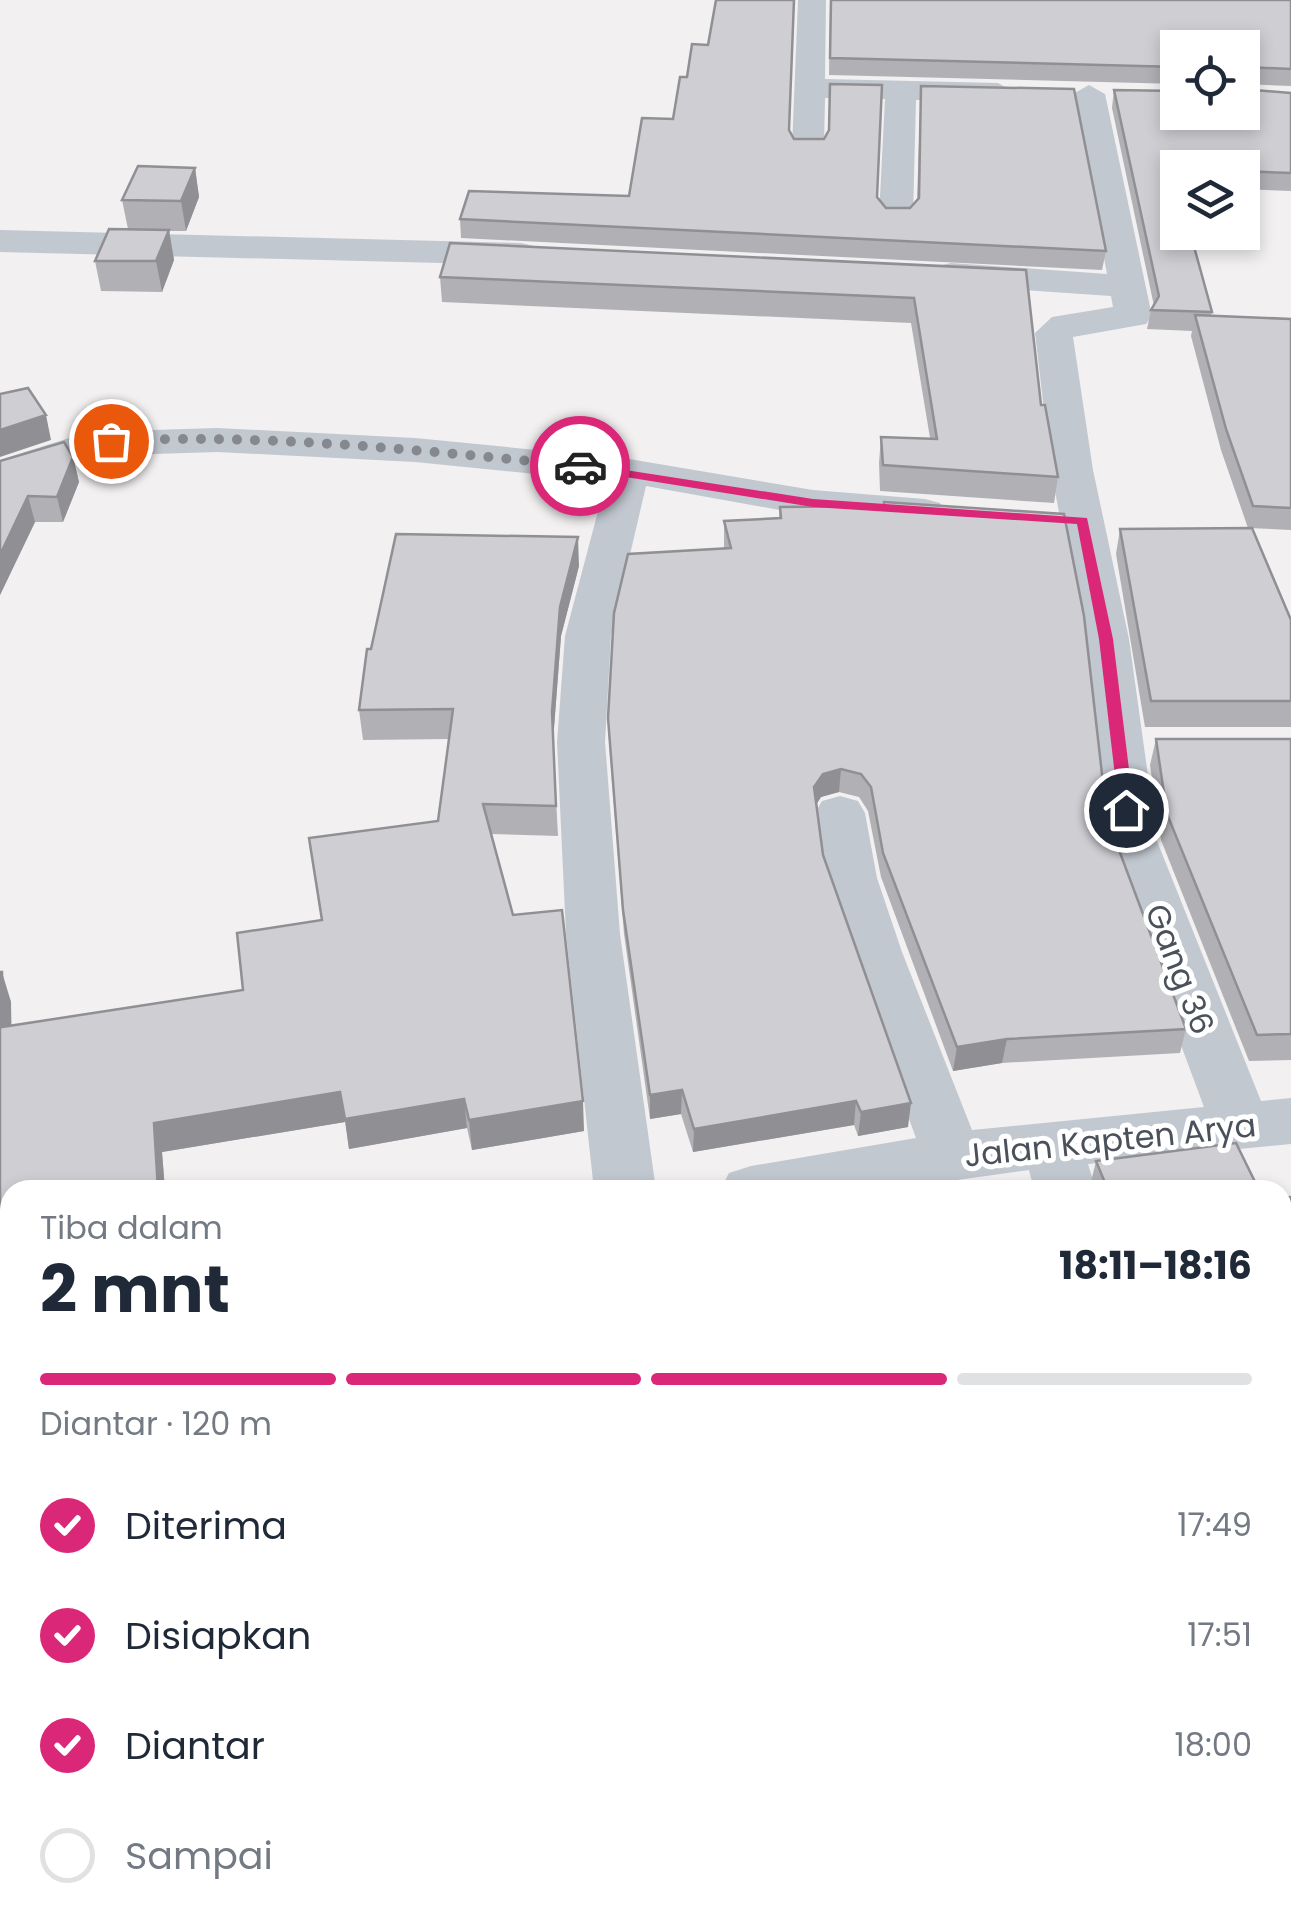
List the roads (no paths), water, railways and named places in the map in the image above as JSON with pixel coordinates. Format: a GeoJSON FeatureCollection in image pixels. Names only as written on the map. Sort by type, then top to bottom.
{"type":"FeatureCollection","features":[{"type":"Feature","properties":{"kind":"street"},"geometry":{"type":"LineString","coordinates":[[808,148],[812,0]]}},
{"type":"Feature","properties":{"kind":"street"},"geometry":{"type":"LineString","coordinates":[[810,88],[1107,94],[1128,286],[922,272]]}},
{"type":"Feature","properties":{"kind":"street"},"geometry":{"type":"LineString","coordinates":[[896,216],[901,90]]}},
{"type":"Feature","properties":{"kind":"street"},"geometry":{"type":"LineString","coordinates":[[0,241],[554,254]]}},
{"type":"Feature","properties":{"kind":"street","name":"Gang 36"},"geometry":{"type":"LineString","coordinates":[[1128,286],[1133,316],[1129,320],[1074,323],[1054,332],[1064,520],[1103,622],[1137,746],[1130,841],[1266,1125]]}},
{"type":"Feature","properties":{"kind":"street"},"geometry":{"type":"LineString","coordinates":[[0,474],[88,444],[160,438],[415,450],[629,471],[813,503],[970,514]]}},
{"type":"Feature","properties":{"kind":"street"},"geometry":{"type":"LineString","coordinates":[[624,1180],[594,934],[581,742],[588,636],[629,471]]}},
{"type":"Feature","properties":{"kind":"street"},"geometry":{"type":"LineString","coordinates":[[840,814],[851,878],[869,934],[952,1155]]}},
{"type":"Feature","properties":{"kind":"street","name":"Jalan Kapten Arya"},"geometry":{"type":"LineString","coordinates":[[808,1180],[952,1155],[1059,1168],[1266,1125]]}}]}
